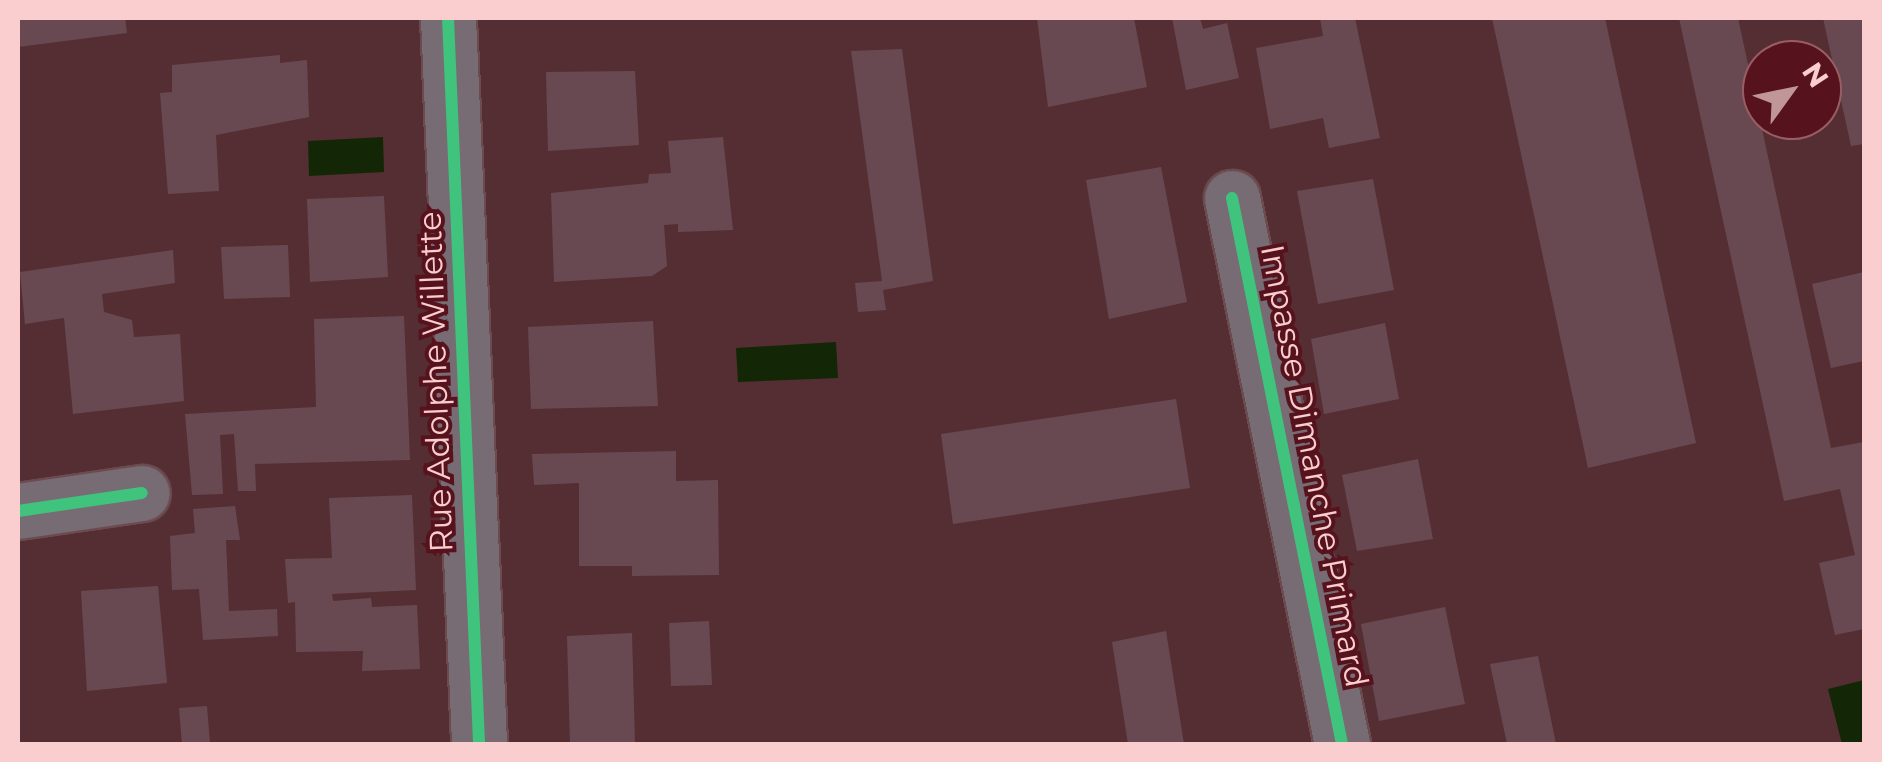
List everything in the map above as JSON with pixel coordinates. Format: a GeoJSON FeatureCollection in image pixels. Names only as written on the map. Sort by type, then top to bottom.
{"type":"FeatureCollection","features":[{"type":"Feature","properties":{"kind":"street","name":"Rue Adolphe Willette"},"geometry":{"type":"LineString","coordinates":[[448,18],[479,744]]}},
{"type":"Feature","properties":{"kind":"street","name":"Impasse Dimanche Primard"},"geometry":{"type":"LineString","coordinates":[[1232,198],[1342,744]]}},
{"type":"Feature","properties":{"kind":"street"},"geometry":{"type":"LineString","coordinates":[[18,511],[142,493]]}},
{"type":"Feature","properties":{"kind":"shaded area"},"geometry":{"type":"Polygon","coordinates":[[[383,137],[384,172],[309,176],[308,141],[383,137]]]}},
{"type":"Feature","properties":{"kind":"shaded area"},"geometry":{"type":"Polygon","coordinates":[[[836,342],[838,378],[738,382],[736,348],[836,342]]]}},
{"type":"Feature","properties":{"kind":"shaded area"},"geometry":{"type":"Polygon","coordinates":[[[1864,680],[1864,744],[1842,744],[1828,689],[1864,680]]]}},
{"type":"Feature","properties":{"kind":"building"},"geometry":{"type":"Polygon","coordinates":[[[18,18],[125,18],[127,33],[18,47],[18,18]]]}},
{"type":"Feature","properties":{"kind":"building"},"geometry":{"type":"Polygon","coordinates":[[[1037,18],[1134,18],[1147,87],[1048,107],[1037,18]]]}},
{"type":"Feature","properties":{"kind":"building"},"geometry":{"type":"Polygon","coordinates":[[[1172,18],[1200,18],[1203,29],[1227,23],[1239,78],[1186,90],[1172,18]]]}},
{"type":"Feature","properties":{"kind":"building"},"geometry":{"type":"Polygon","coordinates":[[[1320,18],[1355,18],[1380,138],[1329,148],[1323,118],[1270,129],[1256,48],[1323,36],[1320,18]]]}},
{"type":"Feature","properties":{"kind":"building"},"geometry":{"type":"Polygon","coordinates":[[[1492,18],[1605,18],[1696,443],[1588,468],[1492,18]]]}},
{"type":"Feature","properties":{"kind":"building"},"geometry":{"type":"Polygon","coordinates":[[[1679,18],[1738,18],[1743,40],[1742,140],[1764,140],[1831,448],[1864,442],[1864,629],[1835,635],[1819,563],[1855,555],[1840,489],[1784,501],[1679,18]]]}},
{"type":"Feature","properties":{"kind":"building"},"geometry":{"type":"Polygon","coordinates":[[[1823,18],[1864,18],[1864,144],[1851,146],[1842,105],[1842,40],[1828,40],[1823,18]]]}},
{"type":"Feature","properties":{"kind":"building"},"geometry":{"type":"Polygon","coordinates":[[[902,49],[933,281],[883,290],[886,310],[858,312],[855,283],[882,281],[851,51],[902,49]]]}},
{"type":"Feature","properties":{"kind":"building"},"geometry":{"type":"Polygon","coordinates":[[[280,55],[280,63],[307,60],[309,117],[216,135],[219,191],[168,194],[160,93],[172,92],[172,65],[280,55]]]}},
{"type":"Feature","properties":{"kind":"building"},"geometry":{"type":"Polygon","coordinates":[[[635,71],[639,145],[548,151],[546,72],[635,71]]]}},
{"type":"Feature","properties":{"kind":"building"},"geometry":{"type":"Polygon","coordinates":[[[723,137],[733,230],[678,232],[678,224],[664,225],[667,266],[652,276],[554,282],[551,193],[648,183],[649,174],[671,173],[668,141],[723,137]]]}},
{"type":"Feature","properties":{"kind":"building"},"geometry":{"type":"Polygon","coordinates":[[[1161,167],[1187,302],[1109,319],[1086,180],[1161,167]]]}},
{"type":"Feature","properties":{"kind":"building"},"geometry":{"type":"Polygon","coordinates":[[[1373,179],[1394,290],[1318,304],[1297,191],[1373,179]]]}},
{"type":"Feature","properties":{"kind":"building"},"geometry":{"type":"Polygon","coordinates":[[[384,196],[388,277],[310,282],[307,199],[384,196]]]}},
{"type":"Feature","properties":{"kind":"building"},"geometry":{"type":"Polygon","coordinates":[[[288,245],[290,297],[224,299],[221,247],[288,245]]]}},
{"type":"Feature","properties":{"kind":"building"},"geometry":{"type":"Polygon","coordinates":[[[173,250],[175,283],[102,294],[104,312],[132,320],[134,337],[180,334],[184,401],[73,414],[64,318],[25,324],[20,272],[173,250]]]}},
{"type":"Feature","properties":{"kind":"building"},"geometry":{"type":"Polygon","coordinates":[[[1864,272],[1864,361],[1831,368],[1812,284],[1864,272]]]}},
{"type":"Feature","properties":{"kind":"building"},"geometry":{"type":"Polygon","coordinates":[[[404,316],[410,460],[255,464],[256,491],[238,491],[234,434],[220,435],[223,494],[192,495],[185,414],[316,407],[314,319],[404,316]]]}},
{"type":"Feature","properties":{"kind":"building"},"geometry":{"type":"Polygon","coordinates":[[[653,321],[658,406],[531,409],[528,327],[653,321]]]}},
{"type":"Feature","properties":{"kind":"building"},"geometry":{"type":"Polygon","coordinates":[[[1385,323],[1399,399],[1324,414],[1311,339],[1385,323]]]}},
{"type":"Feature","properties":{"kind":"building"},"geometry":{"type":"Polygon","coordinates":[[[1176,399],[1190,488],[953,524],[941,434],[1176,399]]]}},
{"type":"Feature","properties":{"kind":"building"},"geometry":{"type":"Polygon","coordinates":[[[676,451],[676,481],[718,480],[719,575],[632,576],[632,566],[579,566],[579,483],[534,485],[532,454],[676,451]]]}},
{"type":"Feature","properties":{"kind":"building"},"geometry":{"type":"Polygon","coordinates":[[[1418,459],[1433,539],[1357,551],[1342,475],[1418,459]]]}},
{"type":"Feature","properties":{"kind":"building"},"geometry":{"type":"Polygon","coordinates":[[[412,495],[416,590],[332,594],[333,601],[371,598],[372,607],[417,605],[420,669],[362,671],[363,651],[296,652],[295,602],[288,603],[285,559],[332,558],[329,498],[412,495]]]}},
{"type":"Feature","properties":{"kind":"building"},"geometry":{"type":"Polygon","coordinates":[[[235,506],[240,540],[226,540],[229,611],[277,609],[278,636],[203,640],[199,589],[172,590],[170,536],[195,533],[193,509],[235,506]]]}},
{"type":"Feature","properties":{"kind":"building"},"geometry":{"type":"Polygon","coordinates":[[[158,586],[167,683],[87,691],[81,591],[158,586]]]}},
{"type":"Feature","properties":{"kind":"building"},"geometry":{"type":"Polygon","coordinates":[[[1445,607],[1465,704],[1379,721],[1361,624],[1445,607]]]}},
{"type":"Feature","properties":{"kind":"building"},"geometry":{"type":"Polygon","coordinates":[[[709,621],[712,685],[671,686],[669,623],[709,621]]]}},
{"type":"Feature","properties":{"kind":"building"},"geometry":{"type":"Polygon","coordinates":[[[1166,631],[1184,744],[1128,744],[1112,642],[1166,631]]]}},
{"type":"Feature","properties":{"kind":"building"},"geometry":{"type":"Polygon","coordinates":[[[632,633],[635,744],[570,744],[567,636],[632,633]]]}},
{"type":"Feature","properties":{"kind":"building"},"geometry":{"type":"Polygon","coordinates":[[[1538,656],[1556,744],[1507,744],[1490,664],[1538,656]]]}},
{"type":"Feature","properties":{"kind":"building"},"geometry":{"type":"Polygon","coordinates":[[[207,706],[210,743],[182,744],[179,708],[207,706]]]}},
{"type":"Feature","properties":{"kind":"cycle path"},"geometry":{"type":"LineString","coordinates":[[448,18],[479,744]]}},
{"type":"Feature","properties":{"kind":"cycle path"},"geometry":{"type":"LineString","coordinates":[[1232,198],[1342,744]]}},
{"type":"Feature","properties":{"kind":"cycle path"},"geometry":{"type":"LineString","coordinates":[[18,511],[142,493]]}}]}
